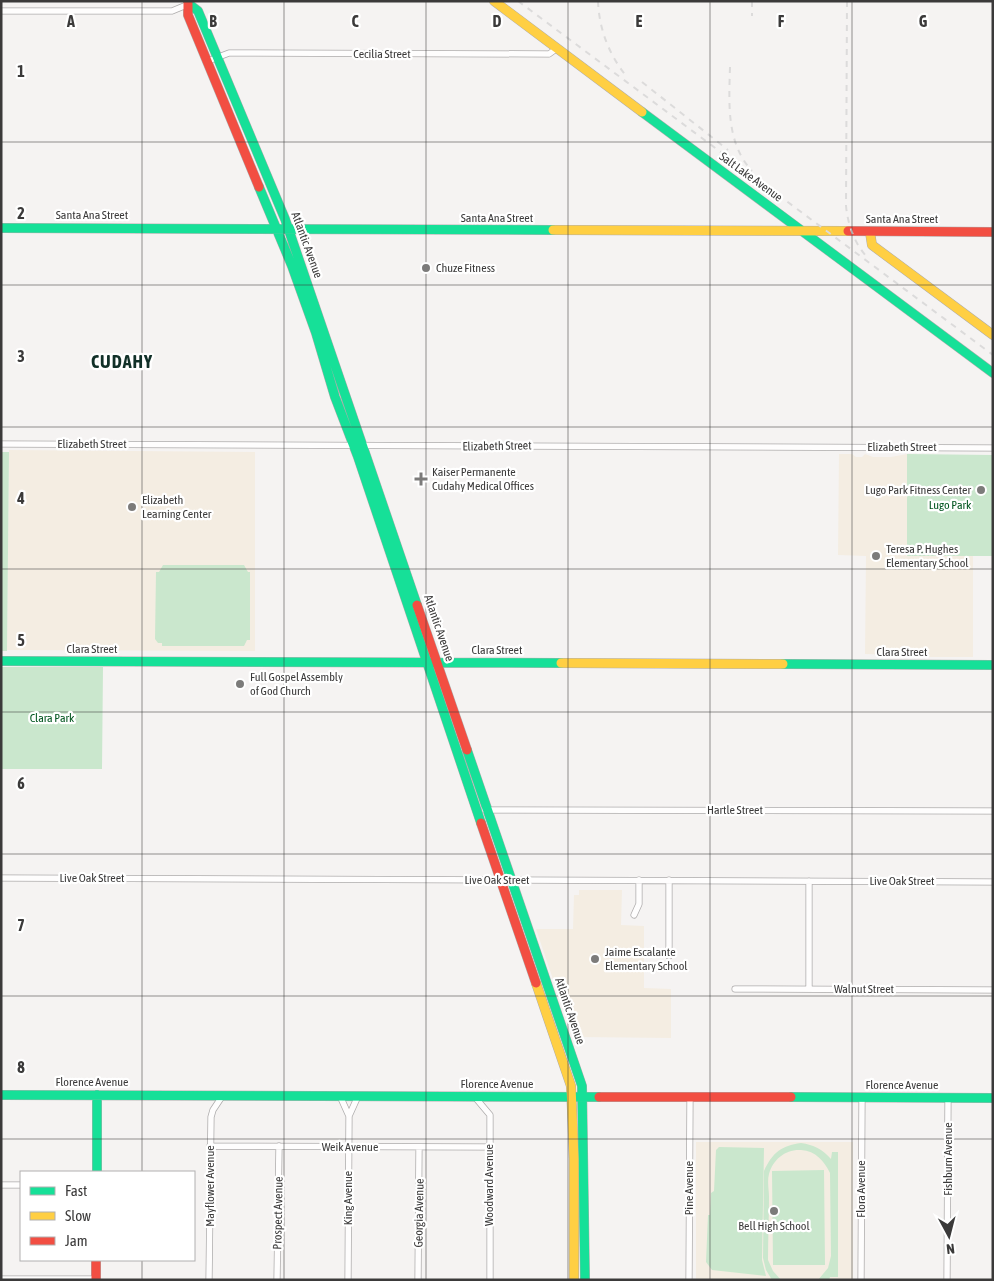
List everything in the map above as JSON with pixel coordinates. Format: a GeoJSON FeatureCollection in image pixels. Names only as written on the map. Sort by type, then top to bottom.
{"type":"FeatureCollection","features":[{"type":"Feature","properties":{"kind":"main road","name":"Salt Lake Avenue"},"geometry":{"type":"LineString","coordinates":[[494,1],[993,373]]}},
{"type":"Feature","properties":{"kind":"main road","name":"Atlantic Avenue"},"geometry":{"type":"LineString","coordinates":[[188,3],[198,11],[289,229],[582,1086],[585,1280]]}},
{"type":"Feature","properties":{"kind":"main road","name":"Atlantic Avenue"},"geometry":{"type":"LineString","coordinates":[[188,3],[188,15],[278,229],[316,333],[335,396],[571,1086],[575,1211],[574,1280]]}},
{"type":"Feature","properties":{"kind":"main road","name":"Santa Ana Street"},"geometry":{"type":"LineString","coordinates":[[1,228],[993,232]]}},
{"type":"Feature","properties":{"kind":"main road"},"geometry":{"type":"LineString","coordinates":[[870,232],[872,245],[993,335]]}},
{"type":"Feature","properties":{"kind":"main road","name":"Clara Street"},"geometry":{"type":"LineString","coordinates":[[1,661],[993,665]]}},
{"type":"Feature","properties":{"kind":"main road","name":"Florence Avenue"},"geometry":{"type":"LineString","coordinates":[[1,1094],[993,1098]]}},
{"type":"Feature","properties":{"kind":"main road"},"geometry":{"type":"LineString","coordinates":[[97,1171],[98,1095]]}},
{"type":"Feature","properties":{"kind":"main road"},"geometry":{"type":"LineString","coordinates":[[96,1261],[96,1279]]}},
{"type":"Feature","properties":{"kind":"street"},"geometry":{"type":"LineString","coordinates":[[1,10],[172,11],[188,3]]}},
{"type":"Feature","properties":{"kind":"street","name":"Cecilia Street"},"geometry":{"type":"LineString","coordinates":[[208,60],[228,53],[550,54],[556,49]]}},
{"type":"Feature","properties":{"kind":"street","name":"Elizabeth Street"},"geometry":{"type":"LineString","coordinates":[[1,444],[993,448]]}},
{"type":"Feature","properties":{"kind":"street","name":"Hartle Street"},"geometry":{"type":"LineString","coordinates":[[477,812],[487,809],[993,811]]}},
{"type":"Feature","properties":{"kind":"street","name":"Live Oak Street"},"geometry":{"type":"LineString","coordinates":[[1,878],[993,882]]}},
{"type":"Feature","properties":{"kind":"street"},"geometry":{"type":"LineString","coordinates":[[634,915],[639,904],[639,880]]}},
{"type":"Feature","properties":{"kind":"street"},"geometry":{"type":"LineString","coordinates":[[669,880],[669,956]]}},
{"type":"Feature","properties":{"kind":"street"},"geometry":{"type":"LineString","coordinates":[[809,881],[809,989]]}},
{"type":"Feature","properties":{"kind":"street","name":"Walnut Street"},"geometry":{"type":"LineString","coordinates":[[735,989],[993,990]]}},
{"type":"Feature","properties":{"kind":"street","name":"Mayflower Avenue"},"geometry":{"type":"LineString","coordinates":[[209,1280],[211,1117],[222,1095]]}},
{"type":"Feature","properties":{"kind":"street","name":"King Avenue"},"geometry":{"type":"LineString","coordinates":[[340,1096],[349,1116]]}},
{"type":"Feature","properties":{"kind":"street","name":"King Avenue"},"geometry":{"type":"LineString","coordinates":[[348,1280],[349,1116],[358,1096]]}},
{"type":"Feature","properties":{"kind":"street","name":"Woodward Avenue"},"geometry":{"type":"LineString","coordinates":[[474,1096],[490,1115],[490,1280]]}},
{"type":"Feature","properties":{"kind":"street","name":"Pine Avenue"},"geometry":{"type":"LineString","coordinates":[[689,1280],[690,1097]]}},
{"type":"Feature","properties":{"kind":"street","name":"Flora Avenue"},"geometry":{"type":"LineString","coordinates":[[861,1280],[862,1098]]}},
{"type":"Feature","properties":{"kind":"street","name":"Fishburn Avenue"},"geometry":{"type":"LineString","coordinates":[[947,1280],[948,1098]]}},
{"type":"Feature","properties":{"kind":"street","name":"Weik Avenue"},"geometry":{"type":"LineString","coordinates":[[210,1146],[489,1147]]}},
{"type":"Feature","properties":{"kind":"street","name":"Prospect Avenue"},"geometry":{"type":"LineString","coordinates":[[277,1280],[279,1146]]}},
{"type":"Feature","properties":{"kind":"street","name":"Georgia Avenue"},"geometry":{"type":"LineString","coordinates":[[418,1280],[419,1147]]}},
{"type":"Feature","properties":{"kind":"street"},"geometry":{"type":"LineString","coordinates":[[1,1185],[20,1185]]}},
{"type":"Feature","properties":{"kind":"street"},"geometry":{"type":"LineString","coordinates":[[1,1279],[96,1279]]}},
{"type":"Feature","properties":{"kind":"shaded area","name":"Elizabeth Learning Center"},"geometry":{"type":"Polygon","coordinates":[[[9,450],[255,452],[255,651],[7,650],[9,450]]]}},
{"type":"Feature","properties":{"kind":"shaded area","name":"Teresa P. Hughes Elementary School"},"geometry":{"type":"Polygon","coordinates":[[[839,454],[852,454],[856,457],[862,457],[865,454],[873,457],[891,457],[907,454],[907,555],[973,556],[973,657],[906,657],[901,655],[865,654],[866,556],[838,555],[839,454]]]}},
{"type":"Feature","properties":{"kind":"shaded area","name":"Jaime Escalante Elementary School"},"geometry":{"type":"Polygon","coordinates":[[[579,890],[622,890],[621,925],[644,926],[644,988],[671,989],[671,1038],[576,1037],[567,1012],[564,1012],[536,929],[573,929],[574,895],[579,895],[579,890]]]}},
{"type":"Feature","properties":{"kind":"shaded area","name":"Bell High School"},"geometry":{"type":"Polygon","coordinates":[[[696,1142],[853,1142],[853,1280],[696,1280],[696,1142]]]}},
{"type":"Feature","properties":{"kind":"green space"},"geometry":{"type":"Polygon","coordinates":[[[1,452],[9,452],[7,651],[1,651],[1,452]]]}},
{"type":"Feature","properties":{"kind":"green space","name":"Lugo Park"},"geometry":{"type":"Polygon","coordinates":[[[907,454],[993,455],[993,556],[907,556],[907,454]]]}},
{"type":"Feature","properties":{"kind":"green space"},"geometry":{"type":"Polygon","coordinates":[[[163,565],[244,565],[248,572],[250,572],[250,640],[247,640],[244,646],[162,646],[162,643],[158,643],[155,639],[156,572],[159,572],[163,565]]]}},
{"type":"Feature","properties":{"kind":"green space","name":"Clara Park"},"geometry":{"type":"Polygon","coordinates":[[[1,667],[103,667],[102,769],[1,769],[1,667]]]}},
{"type":"Feature","properties":{"kind":"green space"},"geometry":{"type":"Polygon","coordinates":[[[801,1143],[818,1148],[831,1159],[832,1152],[838,1152],[838,1277],[830,1277],[829,1280],[818,1280],[828,1268],[831,1256],[830,1173],[825,1164],[811,1152],[795,1150],[785,1153],[777,1160],[768,1177],[768,1260],[773,1271],[781,1280],[772,1280],[766,1270],[763,1258],[764,1171],[778,1151],[801,1143]]]}},
{"type":"Feature","properties":{"kind":"green space"},"geometry":{"type":"Polygon","coordinates":[[[719,1147],[764,1148],[762,1260],[766,1276],[712,1270],[706,1262],[708,1215],[710,1215],[711,1193],[714,1191],[716,1150],[719,1147]]]}},
{"type":"Feature","properties":{"kind":"green space"},"geometry":{"type":"Polygon","coordinates":[[[824,1170],[825,1265],[773,1265],[772,1171],[824,1170]]]}},
{"type":"Feature","properties":{"kind":"railway"},"geometry":{"type":"LineString","coordinates":[[518,1],[993,355]]}},
{"type":"Feature","properties":{"kind":"railway"},"geometry":{"type":"LineString","coordinates":[[598,1],[600,22],[606,41],[615,60],[627,77]]}},
{"type":"Feature","properties":{"kind":"railway"},"geometry":{"type":"LineString","coordinates":[[752,1],[752,16]]}},
{"type":"Feature","properties":{"kind":"railway"},"geometry":{"type":"LineString","coordinates":[[847,1],[846,206],[852,233],[866,256]]}},
{"type":"Feature","properties":{"kind":"railway"},"geometry":{"type":"LineString","coordinates":[[730,67],[729,95],[733,135],[737,148],[752,171]]}},
{"type":"Feature","properties":{"kind":"railway"},"geometry":{"type":"LineString","coordinates":[[642,82],[728,150]]}},
{"type":"Feature","properties":{"kind":"traffic: fast"},"geometry":{"type":"LineString","coordinates":[[189,4],[198,11],[285,219],[417,605]]}},
{"type":"Feature","properties":{"kind":"traffic: fast"},"geometry":{"type":"LineString","coordinates":[[642,112],[993,373]]}},
{"type":"Feature","properties":{"kind":"traffic: fast"},"geometry":{"type":"LineString","coordinates":[[259,187],[292,266],[316,333],[335,397],[358,457],[481,823]]}},
{"type":"Feature","properties":{"kind":"traffic: fast"},"geometry":{"type":"LineString","coordinates":[[1,228],[553,230]]}},
{"type":"Feature","properties":{"kind":"traffic: fast"},"geometry":{"type":"LineString","coordinates":[[1,661],[561,663]]}},
{"type":"Feature","properties":{"kind":"traffic: fast"},"geometry":{"type":"LineString","coordinates":[[783,664],[993,665]]}},
{"type":"Feature","properties":{"kind":"traffic: fast"},"geometry":{"type":"LineString","coordinates":[[467,750],[582,1086],[585,1280]]}},
{"type":"Feature","properties":{"kind":"traffic: fast"},"geometry":{"type":"LineString","coordinates":[[1,1095],[599,1097]]}},
{"type":"Feature","properties":{"kind":"traffic: fast"},"geometry":{"type":"LineString","coordinates":[[97,1095],[97,1171]]}},
{"type":"Feature","properties":{"kind":"traffic: fast"},"geometry":{"type":"LineString","coordinates":[[791,1097],[993,1098]]}},
{"type":"Feature","properties":{"kind":"traffic: slow"},"geometry":{"type":"LineString","coordinates":[[494,1],[642,112]]}},
{"type":"Feature","properties":{"kind":"traffic: slow"},"geometry":{"type":"LineString","coordinates":[[553,230],[848,231]]}},
{"type":"Feature","properties":{"kind":"traffic: slow"},"geometry":{"type":"LineString","coordinates":[[870,232],[872,245],[993,335]]}},
{"type":"Feature","properties":{"kind":"traffic: slow"},"geometry":{"type":"LineString","coordinates":[[561,663],[783,664]]}},
{"type":"Feature","properties":{"kind":"traffic: slow"},"geometry":{"type":"LineString","coordinates":[[536,983],[571,1086],[574,1159],[574,1280]]}},
{"type":"Feature","properties":{"kind":"traffic: jam"},"geometry":{"type":"LineString","coordinates":[[188,1],[188,15],[259,187]]}},
{"type":"Feature","properties":{"kind":"traffic: jam"},"geometry":{"type":"LineString","coordinates":[[848,231],[993,232]]}},
{"type":"Feature","properties":{"kind":"traffic: jam"},"geometry":{"type":"LineString","coordinates":[[417,605],[467,750]]}},
{"type":"Feature","properties":{"kind":"traffic: jam"},"geometry":{"type":"LineString","coordinates":[[481,823],[536,983]]}},
{"type":"Feature","properties":{"kind":"traffic: jam"},"geometry":{"type":"LineString","coordinates":[[599,1097],[791,1097]]}},
{"type":"Feature","properties":{"kind":"traffic: jam"},"geometry":{"type":"LineString","coordinates":[[96,1261],[96,1280]]}},
{"type":"Feature","properties":{"kind":"place","name":"Chuze Fitness"},"geometry":{"type":"Point","coordinates":[426,268]}},
{"type":"Feature","properties":{"kind":"place","name":"Kaiser Permanente Cudahy Medical Offices"},"geometry":{"type":"Point","coordinates":[421,479]}},
{"type":"Feature","properties":{"kind":"place","name":"Lugo Park Fitness Center"},"geometry":{"type":"Point","coordinates":[981,490]}},
{"type":"Feature","properties":{"kind":"place","name":"Elizabeth Learning Center"},"geometry":{"type":"Point","coordinates":[132,507]}},
{"type":"Feature","properties":{"kind":"place","name":"Teresa P. Hughes Elementary School"},"geometry":{"type":"Point","coordinates":[876,556]}},
{"type":"Feature","properties":{"kind":"place","name":"Full Gospel Assembly of God Church"},"geometry":{"type":"Point","coordinates":[240,684]}},
{"type":"Feature","properties":{"kind":"place","name":"Jaime Escalante Elementary School"},"geometry":{"type":"Point","coordinates":[595,959]}},
{"type":"Feature","properties":{"kind":"place","name":"Bell High School"},"geometry":{"type":"Point","coordinates":[774,1211]}},
{"type":"Feature","properties":{"kind":"district","name":"CUDAHY"},"geometry":{"type":"Point","coordinates":[122,362]}}]}
